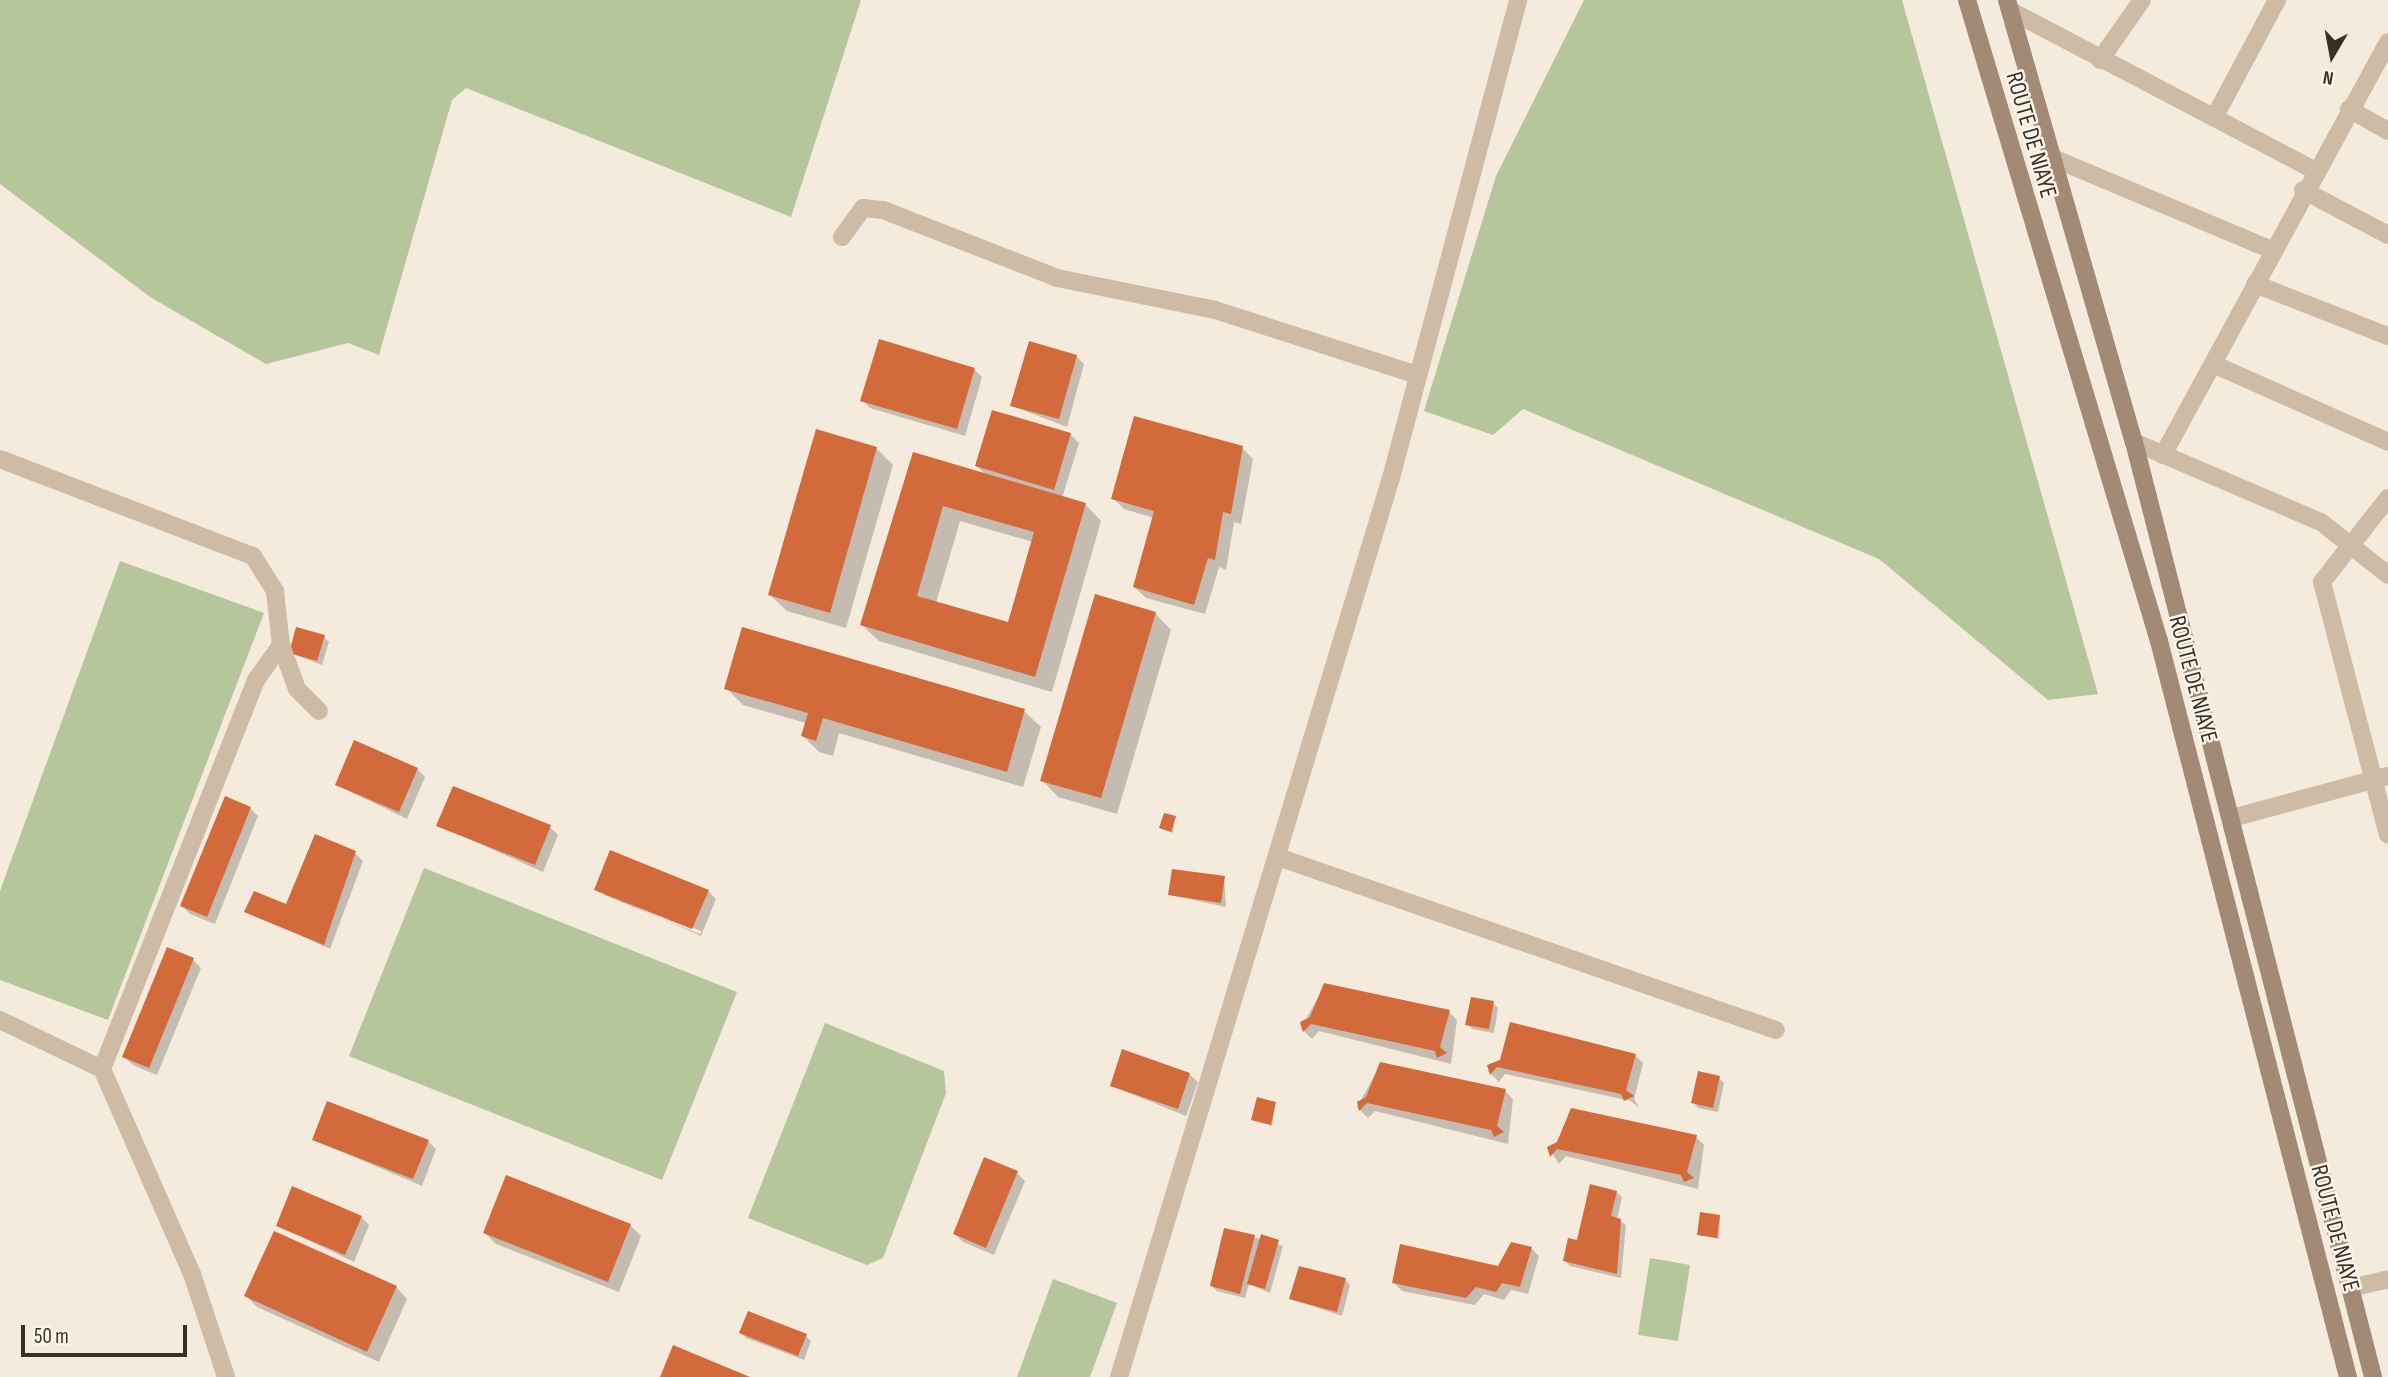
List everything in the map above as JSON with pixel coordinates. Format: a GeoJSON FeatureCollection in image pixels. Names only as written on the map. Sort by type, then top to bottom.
{"type":"FeatureCollection","features":[{"type":"Feature","properties":{"kind":"main road","name":"ROUTE DE NIAYE"},"geometry":{"type":"LineString","coordinates":[[1967,0],[2159,641],[2348,1377]]}},
{"type":"Feature","properties":{"kind":"main road","name":"ROUTE DE NIAYE"},"geometry":{"type":"LineString","coordinates":[[2015,6],[2053,158],[2134,442],[2373,1377]]}},
{"type":"Feature","properties":{"kind":"main road"},"geometry":{"type":"LineString","coordinates":[[2319,1265],[2341,1258]]}},
{"type":"Feature","properties":{"kind":"main road"},"geometry":{"type":"LineString","coordinates":[[2334,1320],[2357,1314]]}},
{"type":"Feature","properties":{"kind":"street"},"geometry":{"type":"LineString","coordinates":[[1119,1377],[1278,857],[1418,375],[1518,0]]}},
{"type":"Feature","properties":{"kind":"street"},"geometry":{"type":"LineString","coordinates":[[2101,60],[2142,0]]}},
{"type":"Feature","properties":{"kind":"street"},"geometry":{"type":"LineString","coordinates":[[2214,118],[2277,0]]}},
{"type":"Feature","properties":{"kind":"street"},"geometry":{"type":"LineString","coordinates":[[2015,6],[2101,60],[2314,170]]}},
{"type":"Feature","properties":{"kind":"street"},"geometry":{"type":"LineString","coordinates":[[2164,455],[2303,190],[2388,42]]}},
{"type":"Feature","properties":{"kind":"street"},"geometry":{"type":"LineString","coordinates":[[2349,109],[2388,131]]}},
{"type":"Feature","properties":{"kind":"street"},"geometry":{"type":"LineString","coordinates":[[2053,158],[2272,250]]}},
{"type":"Feature","properties":{"kind":"street"},"geometry":{"type":"LineString","coordinates":[[2303,190],[2388,235]]}},
{"type":"Feature","properties":{"kind":"street"},"geometry":{"type":"LineString","coordinates":[[842,237],[863,208],[883,210],[1057,278],[1214,310],[1418,375]]}},
{"type":"Feature","properties":{"kind":"street"},"geometry":{"type":"LineString","coordinates":[[2255,284],[2388,336]]}},
{"type":"Feature","properties":{"kind":"street"},"geometry":{"type":"LineString","coordinates":[[2213,364],[2388,442]]}},
{"type":"Feature","properties":{"kind":"street"},"geometry":{"type":"LineString","coordinates":[[2134,442],[2309,516],[2388,575]]}},
{"type":"Feature","properties":{"kind":"street"},"geometry":{"type":"LineString","coordinates":[[0,459],[253,556],[275,591],[281,645],[297,689],[319,712]]}},
{"type":"Feature","properties":{"kind":"street"},"geometry":{"type":"LineString","coordinates":[[2388,498],[2348,543],[2322,582],[2381,778],[2388,835]]}},
{"type":"Feature","properties":{"kind":"street"},"geometry":{"type":"LineString","coordinates":[[102,1069],[256,680],[281,645]]}},
{"type":"Feature","properties":{"kind":"street"},"geometry":{"type":"LineString","coordinates":[[2232,818],[2381,778]]}},
{"type":"Feature","properties":{"kind":"street"},"geometry":{"type":"LineString","coordinates":[[1278,857],[1776,1030]]}},
{"type":"Feature","properties":{"kind":"street"},"geometry":{"type":"LineString","coordinates":[[0,1020],[102,1069],[192,1274],[226,1377]]}},
{"type":"Feature","properties":{"kind":"street"},"geometry":{"type":"LineString","coordinates":[[2350,1288],[2388,1279]]}},
{"type":"Feature","properties":{"kind":"green space"},"geometry":{"type":"Polygon","coordinates":[[[0,0],[861,0],[791,217],[466,88],[452,100],[379,355],[348,343],[266,364],[150,297],[0,184],[0,0]]]}},
{"type":"Feature","properties":{"kind":"green space"},"geometry":{"type":"Polygon","coordinates":[[[1584,0],[1902,0],[2098,694],[2048,700],[1879,559],[1523,409],[1493,435],[1424,411],[1496,176],[1584,0]]]}},
{"type":"Feature","properties":{"kind":"green space"},"geometry":{"type":"Polygon","coordinates":[[[120,561],[264,613],[108,1020],[0,980],[0,891],[120,561]]]}},
{"type":"Feature","properties":{"kind":"green space"},"geometry":{"type":"Polygon","coordinates":[[[424,868],[737,992],[662,1180],[349,1056],[424,868]]]}},
{"type":"Feature","properties":{"kind":"green space"},"geometry":{"type":"Polygon","coordinates":[[[825,1023],[944,1071],[946,1093],[883,1258],[867,1265],[748,1218],[825,1023]]]}},
{"type":"Feature","properties":{"kind":"green space"},"geometry":{"type":"Polygon","coordinates":[[[1650,1258],[1690,1265],[1678,1341],[1638,1335],[1650,1258]]]}},
{"type":"Feature","properties":{"kind":"green space"},"geometry":{"type":"Polygon","coordinates":[[[1053,1279],[1117,1303],[1090,1377],[1017,1377],[1053,1279]]]}},
{"type":"Feature","properties":{"kind":"building"},"geometry":{"type":"Polygon","coordinates":[[[879,339],[975,368],[957,429],[860,401],[879,339]]]}},
{"type":"Feature","properties":{"kind":"building"},"geometry":{"type":"Polygon","coordinates":[[[1029,341],[1077,355],[1059,419],[1010,406],[1029,341]]]}},
{"type":"Feature","properties":{"kind":"building"},"geometry":{"type":"Polygon","coordinates":[[[992,410],[1071,433],[1054,490],[975,466],[992,410]]]}},
{"type":"Feature","properties":{"kind":"building"},"geometry":{"type":"Polygon","coordinates":[[[1134,416],[1243,446],[1231,514],[1223,512],[1215,560],[1208,558],[1194,605],[1133,587],[1154,511],[1111,499],[1134,416]]]}},
{"type":"Feature","properties":{"kind":"building"},"geometry":{"type":"Polygon","coordinates":[[[816,429],[877,447],[830,613],[768,595],[816,429]]]}},
{"type":"Feature","properties":{"kind":"building"},"geometry":{"type":"Polygon","coordinates":[[[913,452],[1086,503],[1035,677],[860,625],[913,452]],[[943,506],[917,596],[1008,622],[1034,532],[943,506]]]}},
{"type":"Feature","properties":{"kind":"building"},"geometry":{"type":"Polygon","coordinates":[[[1095,594],[1156,612],[1101,798],[1040,781],[1095,594]]]}},
{"type":"Feature","properties":{"kind":"building"},"geometry":{"type":"Polygon","coordinates":[[[296,627],[325,635],[317,661],[289,653],[296,627]]]}},
{"type":"Feature","properties":{"kind":"building"},"geometry":{"type":"Polygon","coordinates":[[[742,627],[1025,709],[1007,772],[823,718],[816,741],[801,736],[808,713],[724,689],[742,627]]]}},
{"type":"Feature","properties":{"kind":"building"},"geometry":{"type":"Polygon","coordinates":[[[354,740],[418,768],[399,812],[335,785],[354,740]]]}},
{"type":"Feature","properties":{"kind":"building"},"geometry":{"type":"Polygon","coordinates":[[[453,786],[551,825],[535,865],[436,826],[453,786]]]}},
{"type":"Feature","properties":{"kind":"building"},"geometry":{"type":"Polygon","coordinates":[[[225,796],[251,807],[207,917],[180,906],[225,796]]]}},
{"type":"Feature","properties":{"kind":"building"},"geometry":{"type":"Polygon","coordinates":[[[1164,813],[1176,816],[1171,832],[1159,828],[1164,813]]]}},
{"type":"Feature","properties":{"kind":"building"},"geometry":{"type":"Polygon","coordinates":[[[315,834],[356,851],[324,945],[244,912],[254,891],[286,904],[315,834]]]}},
{"type":"Feature","properties":{"kind":"building"},"geometry":{"type":"Polygon","coordinates":[[[610,850],[709,890],[692,929],[594,890],[610,850]]]}},
{"type":"Feature","properties":{"kind":"building"},"geometry":{"type":"Polygon","coordinates":[[[1172,869],[1225,876],[1221,903],[1168,895],[1172,869]]]}},
{"type":"Feature","properties":{"kind":"building"},"geometry":{"type":"Polygon","coordinates":[[[167,947],[194,958],[149,1068],[122,1057],[167,947]]]}},
{"type":"Feature","properties":{"kind":"building"},"geometry":{"type":"Polygon","coordinates":[[[1324,983],[1450,1010],[1440,1047],[1447,1053],[1437,1058],[1435,1051],[1311,1024],[1303,1032],[1300,1022],[1310,1017],[1324,983]]]}},
{"type":"Feature","properties":{"kind":"building"},"geometry":{"type":"Polygon","coordinates":[[[1471,997],[1494,1001],[1489,1029],[1465,1025],[1471,997]]]}},
{"type":"Feature","properties":{"kind":"building"},"geometry":{"type":"Polygon","coordinates":[[[1510,1022],[1636,1054],[1626,1090],[1634,1096],[1624,1101],[1621,1094],[1497,1067],[1490,1075],[1487,1065],[1500,1060],[1510,1022]]]}},
{"type":"Feature","properties":{"kind":"building"},"geometry":{"type":"Polygon","coordinates":[[[1122,1049],[1190,1073],[1178,1109],[1110,1086],[1122,1049]]]}},
{"type":"Feature","properties":{"kind":"building"},"geometry":{"type":"Polygon","coordinates":[[[1380,1062],[1506,1089],[1497,1126],[1504,1132],[1494,1137],[1491,1130],[1367,1103],[1359,1111],[1357,1102],[1366,1097],[1380,1062]]]}},
{"type":"Feature","properties":{"kind":"building"},"geometry":{"type":"Polygon","coordinates":[[[1698,1071],[1720,1076],[1713,1108],[1691,1103],[1698,1071]]]}},
{"type":"Feature","properties":{"kind":"building"},"geometry":{"type":"Polygon","coordinates":[[[1257,1097],[1276,1102],[1271,1125],[1251,1120],[1257,1097]]]}},
{"type":"Feature","properties":{"kind":"building"},"geometry":{"type":"Polygon","coordinates":[[[327,1101],[429,1140],[413,1179],[312,1140],[327,1101]]]}},
{"type":"Feature","properties":{"kind":"building"},"geometry":{"type":"Polygon","coordinates":[[[1571,1108],[1697,1135],[1687,1172],[1694,1178],[1684,1182],[1681,1175],[1557,1149],[1550,1157],[1547,1147],[1557,1142],[1571,1108]]]}},
{"type":"Feature","properties":{"kind":"building"},"geometry":{"type":"Polygon","coordinates":[[[984,1157],[1018,1171],[986,1248],[953,1234],[984,1157]]]}},
{"type":"Feature","properties":{"kind":"building"},"geometry":{"type":"Polygon","coordinates":[[[506,1175],[631,1224],[608,1282],[483,1233],[506,1175]]]}},
{"type":"Feature","properties":{"kind":"building"},"geometry":{"type":"Polygon","coordinates":[[[1590,1184],[1617,1191],[1611,1216],[1621,1219],[1617,1274],[1563,1261],[1568,1238],[1577,1240],[1590,1184]]]}},
{"type":"Feature","properties":{"kind":"building"},"geometry":{"type":"Polygon","coordinates":[[[292,1186],[362,1216],[345,1255],[276,1226],[292,1186]]]}},
{"type":"Feature","properties":{"kind":"building"},"geometry":{"type":"Polygon","coordinates":[[[1700,1212],[1720,1215],[1717,1238],[1697,1235],[1700,1212]]]}},
{"type":"Feature","properties":{"kind":"building"},"geometry":{"type":"Polygon","coordinates":[[[1224,1228],[1255,1235],[1240,1294],[1210,1286],[1224,1228]]]}},
{"type":"Feature","properties":{"kind":"building"},"geometry":{"type":"Polygon","coordinates":[[[274,1231],[397,1286],[367,1352],[244,1296],[274,1231]]]}},
{"type":"Feature","properties":{"kind":"building"},"geometry":{"type":"Polygon","coordinates":[[[1261,1234],[1279,1240],[1265,1289],[1247,1284],[1261,1234]]]}},
{"type":"Feature","properties":{"kind":"building"},"geometry":{"type":"Polygon","coordinates":[[[1511,1242],[1532,1247],[1520,1287],[1502,1283],[1496,1292],[1476,1287],[1466,1298],[1392,1283],[1400,1244],[1498,1266],[1511,1242]]]}},
{"type":"Feature","properties":{"kind":"building"},"geometry":{"type":"Polygon","coordinates":[[[1299,1266],[1346,1278],[1337,1312],[1289,1299],[1299,1266]]]}},
{"type":"Feature","properties":{"kind":"building"},"geometry":{"type":"Polygon","coordinates":[[[748,1311],[807,1334],[798,1356],[739,1333],[748,1311]]]}},
{"type":"Feature","properties":{"kind":"building"},"geometry":{"type":"Polygon","coordinates":[[[673,1345],[750,1377],[660,1377],[673,1345]]]}}]}
